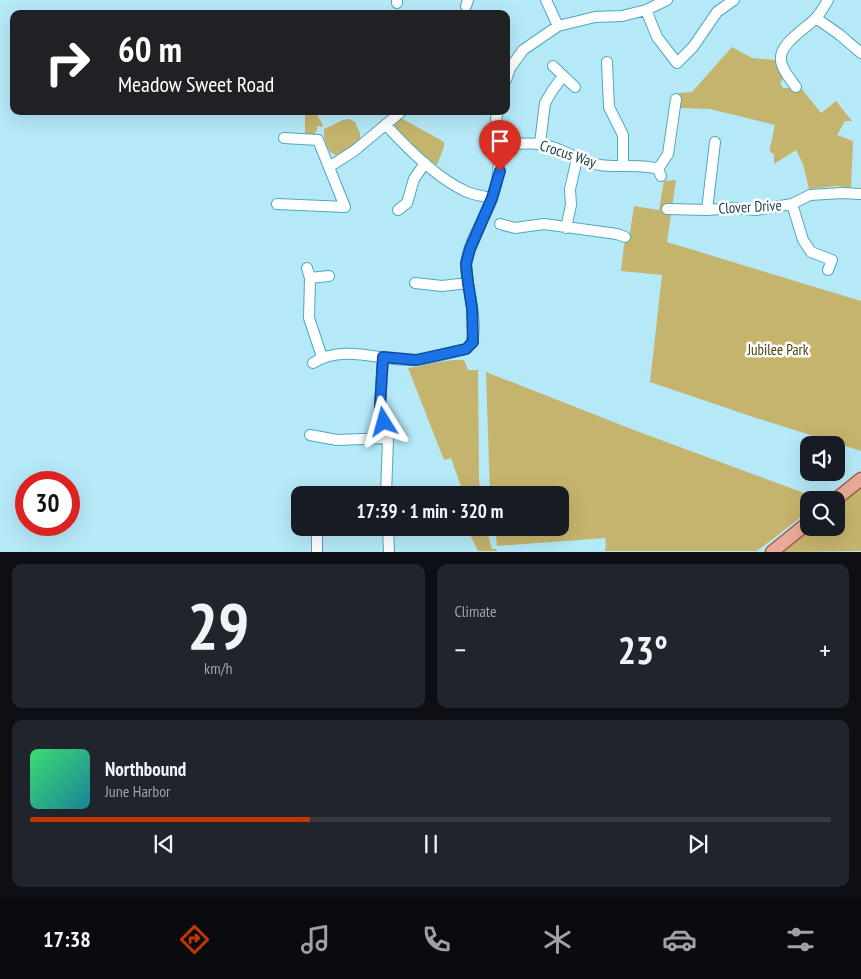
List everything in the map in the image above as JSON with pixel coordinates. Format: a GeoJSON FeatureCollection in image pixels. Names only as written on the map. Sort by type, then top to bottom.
{"type":"FeatureCollection","features":[{"type":"Feature","properties":{"kind":"main road"},"geometry":{"type":"LineString","coordinates":[[845,492],[861,479]]}},
{"type":"Feature","properties":{"kind":"main road"},"geometry":{"type":"LineString","coordinates":[[772,552],[800,529]]}},
{"type":"Feature","properties":{"kind":"street"},"geometry":{"type":"LineString","coordinates":[[546,0],[558,26]]}},
{"type":"Feature","properties":{"kind":"street"},"geometry":{"type":"LineString","coordinates":[[510,68],[523,50],[558,26],[594,17],[622,16],[646,10],[667,0]]}},
{"type":"Feature","properties":{"kind":"street"},"geometry":{"type":"LineString","coordinates":[[646,10],[657,37],[674,66],[693,47],[717,12],[734,0]]}},
{"type":"Feature","properties":{"kind":"street"},"geometry":{"type":"LineString","coordinates":[[796,87],[781,61],[782,51],[791,40],[816,18],[828,0]]}},
{"type":"Feature","properties":{"kind":"street"},"geometry":{"type":"LineString","coordinates":[[816,18],[861,53]]}},
{"type":"Feature","properties":{"kind":"street"},"geometry":{"type":"LineString","coordinates":[[607,62],[609,107],[623,135],[623,166]]}},
{"type":"Feature","properties":{"kind":"street"},"geometry":{"type":"LineString","coordinates":[[553,66],[575,87]]}},
{"type":"Feature","properties":{"kind":"street"},"geometry":{"type":"LineString","coordinates":[[540,144],[545,103],[563,76]]}},
{"type":"Feature","properties":{"kind":"street","name":"Crocus Way"},"geometry":{"type":"LineString","coordinates":[[499,146],[521,143],[540,144],[560,149],[577,159],[600,165],[646,165],[660,172],[668,154],[676,99]]}},
{"type":"Feature","properties":{"kind":"street"},"geometry":{"type":"LineString","coordinates":[[329,167],[354,152],[397,115]]}},
{"type":"Feature","properties":{"kind":"street"},"geometry":{"type":"LineString","coordinates":[[313,363],[322,357],[357,353],[416,360],[466,349],[473,342],[472,308],[466,264],[470,249],[492,198],[500,171],[497,115]]}},
{"type":"Feature","properties":{"kind":"street"},"geometry":{"type":"LineString","coordinates":[[386,125],[425,164],[464,191],[492,198]]}},
{"type":"Feature","properties":{"kind":"street"},"geometry":{"type":"LineString","coordinates":[[277,204],[347,212],[318,140],[284,138]]}},
{"type":"Feature","properties":{"kind":"street"},"geometry":{"type":"LineString","coordinates":[[707,210],[715,142]]}},
{"type":"Feature","properties":{"kind":"street"},"geometry":{"type":"LineString","coordinates":[[566,228],[571,205],[570,189],[577,159]]}},
{"type":"Feature","properties":{"kind":"street"},"geometry":{"type":"LineString","coordinates":[[398,210],[407,203],[414,179],[425,164]]}},
{"type":"Feature","properties":{"kind":"street","name":"Clover Drive"},"geometry":{"type":"LineString","coordinates":[[667,209],[707,210],[732,208],[756,210],[792,204],[810,195],[861,194]]}},
{"type":"Feature","properties":{"kind":"street"},"geometry":{"type":"LineString","coordinates":[[792,204],[803,240],[811,252],[832,260],[828,270]]}},
{"type":"Feature","properties":{"kind":"street"},"geometry":{"type":"LineString","coordinates":[[500,224],[515,228],[544,224],[617,234],[625,237]]}},
{"type":"Feature","properties":{"kind":"street"},"geometry":{"type":"LineString","coordinates":[[322,357],[309,318],[308,273],[329,276]]}},
{"type":"Feature","properties":{"kind":"street"},"geometry":{"type":"LineString","coordinates":[[415,283],[442,286],[468,283]]}},
{"type":"Feature","properties":{"kind":"street"},"geometry":{"type":"LineString","coordinates":[[383,357],[380,406],[388,438],[386,486]]}},
{"type":"Feature","properties":{"kind":"street"},"geometry":{"type":"LineString","coordinates":[[310,435],[337,440],[388,438]]}},
{"type":"Feature","properties":{"kind":"street"},"geometry":{"type":"LineString","coordinates":[[317,536],[317,552]]}},
{"type":"Feature","properties":{"kind":"street"},"geometry":{"type":"LineString","coordinates":[[388,536],[389,552]]}},
{"type":"Feature","properties":{"kind":"green space"},"geometry":{"type":"Polygon","coordinates":[[[732,47],[752,58],[775,60],[784,77],[780,83],[783,88],[801,88],[821,113],[836,101],[852,121],[845,121],[837,135],[853,141],[851,188],[837,186],[809,189],[803,164],[796,150],[774,164],[774,154],[770,152],[770,148],[775,125],[710,109],[678,108],[679,93],[692,92],[732,47]]]}},
{"type":"Feature","properties":{"kind":"green space"},"geometry":{"type":"Polygon","coordinates":[[[305,115],[317,115],[323,125],[322,127],[317,126],[314,135],[305,136],[305,115]]]}},
{"type":"Feature","properties":{"kind":"green space"},"geometry":{"type":"Polygon","coordinates":[[[401,118],[444,142],[437,165],[415,150],[394,127],[401,118]]]}},
{"type":"Feature","properties":{"kind":"green space"},"geometry":{"type":"Polygon","coordinates":[[[349,119],[355,122],[360,133],[360,139],[344,153],[334,154],[326,144],[324,129],[349,119]]]}},
{"type":"Feature","properties":{"kind":"green space","name":"Jubilee Park"},"geometry":{"type":"Polygon","coordinates":[[[676,180],[667,242],[861,301],[861,451],[845,446],[845,436],[813,436],[650,382],[662,275],[621,271],[624,245],[630,232],[634,206],[659,210],[664,181],[676,180]]]}},
{"type":"Feature","properties":{"kind":"green space"},"geometry":{"type":"Polygon","coordinates":[[[453,360],[464,360],[468,370],[478,370],[480,486],[461,486],[451,458],[444,460],[408,368],[453,360]]]}},
{"type":"Feature","properties":{"kind":"green space"},"geometry":{"type":"Polygon","coordinates":[[[486,372],[634,430],[800,491],[800,518],[757,551],[605,551],[605,538],[497,546],[496,536],[569,536],[569,486],[490,486],[486,372]]]}},
{"type":"Feature","properties":{"kind":"green space"},"geometry":{"type":"Polygon","coordinates":[[[861,487],[861,551],[782,552],[801,536],[845,536],[845,500],[861,487]]]}},
{"type":"Feature","properties":{"kind":"green space"},"geometry":{"type":"Polygon","coordinates":[[[471,536],[488,536],[492,549],[497,551],[478,551],[471,536]]]}},
{"type":"Feature","properties":{"kind":"route"},"geometry":{"type":"LineString","coordinates":[[384,422],[380,406],[383,357],[416,360],[466,349],[473,342],[472,308],[466,264],[470,249],[492,198],[500,171]]}}]}
